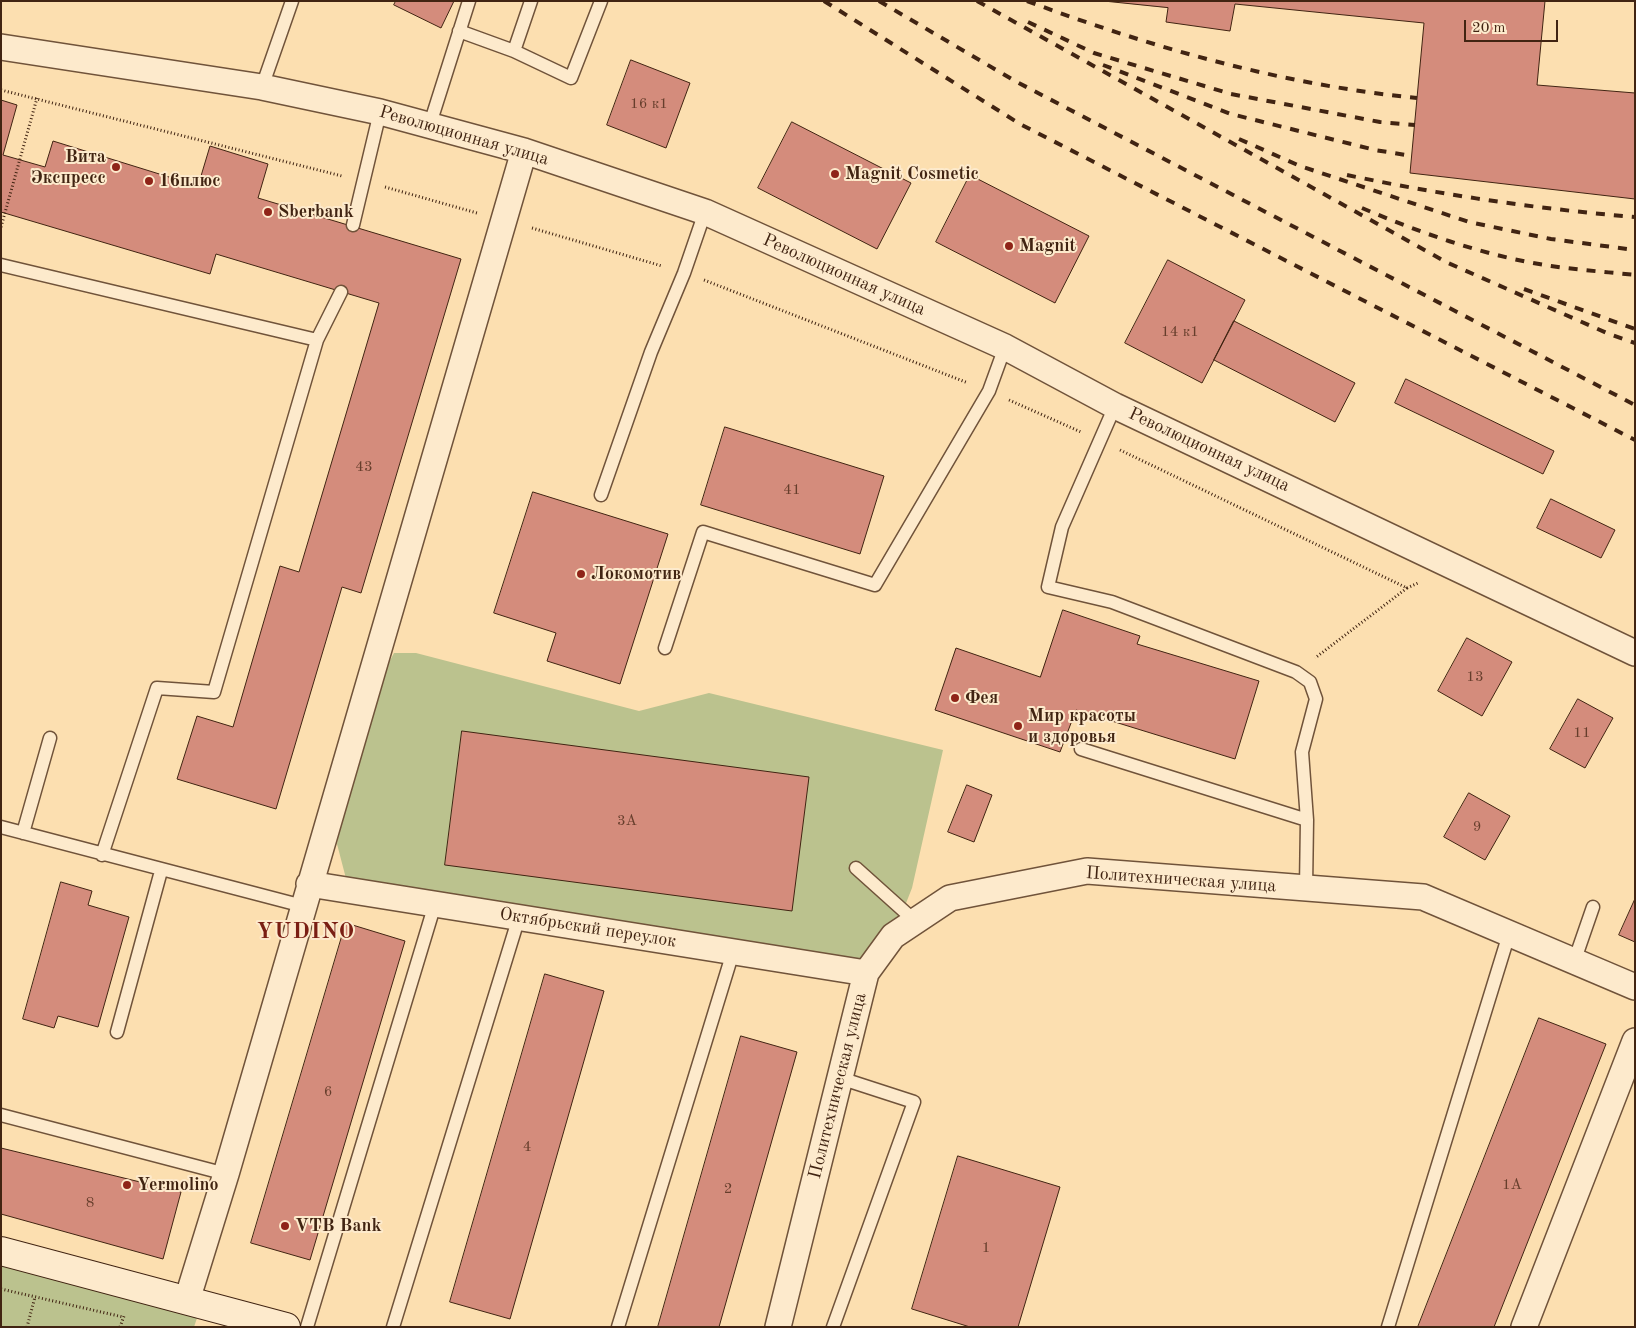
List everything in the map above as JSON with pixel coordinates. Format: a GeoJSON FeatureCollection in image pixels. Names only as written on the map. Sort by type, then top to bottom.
{"type":"FeatureCollection","features":[{"type":"Feature","properties":{"kind":"main road"},"geometry":{"type":"LineString","coordinates":[[1,1251],[286,1327]]}},
{"type":"Feature","properties":{"kind":"street","name":"Революционная улица"},"geometry":{"type":"LineString","coordinates":[[1,47],[262,86],[380,112],[524,151],[704,212],[1005,347],[1115,406],[1635,653]]}},
{"type":"Feature","properties":{"kind":"street"},"geometry":{"type":"LineString","coordinates":[[187,1300],[226,1174],[524,151]]}},
{"type":"Feature","properties":{"kind":"street","name":"Политехническая улица"},"geometry":{"type":"LineString","coordinates":[[778,1327],[866,973],[893,936],[950,898],[1087,871],[1423,897],[1635,987]]}},
{"type":"Feature","properties":{"kind":"street","name":"Октябрьский переулок"},"geometry":{"type":"LineString","coordinates":[[306,895],[434,904],[866,973]]}},
{"type":"Feature","properties":{"kind":"street"},"geometry":{"type":"LineString","coordinates":[[1524,1327],[1635,1041]]}},
{"type":"Feature","properties":{"kind":"lane"},"geometry":{"type":"LineString","coordinates":[[262,86],[292,1]]}},
{"type":"Feature","properties":{"kind":"lane"},"geometry":{"type":"LineString","coordinates":[[430,124],[469,1]]}},
{"type":"Feature","properties":{"kind":"lane"},"geometry":{"type":"LineString","coordinates":[[514,51],[531,1]]}},
{"type":"Feature","properties":{"kind":"lane"},"geometry":{"type":"LineString","coordinates":[[459,30],[514,51],[571,78],[601,1]]}},
{"type":"Feature","properties":{"kind":"lane"},"geometry":{"type":"LineString","coordinates":[[352,225],[380,112]]}},
{"type":"Feature","properties":{"kind":"lane"},"geometry":{"type":"LineString","coordinates":[[601,495],[651,352],[684,273],[704,212]]}},
{"type":"Feature","properties":{"kind":"lane"},"geometry":{"type":"LineString","coordinates":[[1,265],[317,340]]}},
{"type":"Feature","properties":{"kind":"lane"},"geometry":{"type":"LineString","coordinates":[[102,855],[157,688],[214,692],[317,340],[341,292]]}},
{"type":"Feature","properties":{"kind":"lane"},"geometry":{"type":"LineString","coordinates":[[665,648],[703,532],[875,585],[989,391],[1005,347]]}},
{"type":"Feature","properties":{"kind":"lane"},"geometry":{"type":"LineString","coordinates":[[1115,406],[1062,527],[1048,587],[1112,602],[1296,672],[1310,682],[1316,699],[1302,752],[1307,820],[1306,888]]}},
{"type":"Feature","properties":{"kind":"lane"},"geometry":{"type":"LineString","coordinates":[[23,833],[50,738]]}},
{"type":"Feature","properties":{"kind":"lane"},"geometry":{"type":"LineString","coordinates":[[1081,749],[1307,820]]}},
{"type":"Feature","properties":{"kind":"lane"},"geometry":{"type":"LineString","coordinates":[[1,827],[162,871],[306,895]]}},
{"type":"Feature","properties":{"kind":"lane"},"geometry":{"type":"LineString","coordinates":[[856,868],[915,921]]}},
{"type":"Feature","properties":{"kind":"lane"},"geometry":{"type":"LineString","coordinates":[[117,1032],[162,871]]}},
{"type":"Feature","properties":{"kind":"lane"},"geometry":{"type":"LineString","coordinates":[[307,1327],[434,904]]}},
{"type":"Feature","properties":{"kind":"lane"},"geometry":{"type":"LineString","coordinates":[[1574,962],[1593,907]]}},
{"type":"Feature","properties":{"kind":"lane"},"geometry":{"type":"LineString","coordinates":[[393,1327],[519,917]]}},
{"type":"Feature","properties":{"kind":"lane"},"geometry":{"type":"LineString","coordinates":[[1388,1327],[1509,934]]}},
{"type":"Feature","properties":{"kind":"lane"},"geometry":{"type":"LineString","coordinates":[[618,1327],[733,952]]}},
{"type":"Feature","properties":{"kind":"lane"},"geometry":{"type":"LineString","coordinates":[[833,1327],[914,1102],[840,1078]]}},
{"type":"Feature","properties":{"kind":"lane"},"geometry":{"type":"LineString","coordinates":[[1,1115],[226,1174]]}},
{"type":"Feature","properties":{"kind":"path"},"geometry":{"type":"LineString","coordinates":[[1,90],[362,181],[684,273],[989,391],[1100,440],[1407,588],[1296,672]]}},
{"type":"Feature","properties":{"kind":"path"},"geometry":{"type":"LineString","coordinates":[[1,227],[37,98]]}},
{"type":"Feature","properties":{"kind":"path"},"geometry":{"type":"LineString","coordinates":[[1,1289],[133,1320]]}},
{"type":"Feature","properties":{"kind":"path"},"geometry":{"type":"LineString","coordinates":[[27,1327],[34,1297]]}},
{"type":"Feature","properties":{"kind":"green space"},"geometry":{"type":"Polygon","coordinates":[[[394,653],[416,653],[639,711],[709,693],[943,750],[912,888],[893,936],[866,973],[349,890],[337,844],[342,806],[384,672],[394,653]]]}},
{"type":"Feature","properties":{"kind":"green space"},"geometry":{"type":"Polygon","coordinates":[[[1,1265],[197,1318],[194,1327],[1,1327],[1,1265]]]}},
{"type":"Feature","properties":{"kind":"building"},"geometry":{"type":"Polygon","coordinates":[[[396,1],[454,1],[441,28],[394,5],[396,1]]]}},
{"type":"Feature","properties":{"kind":"building"},"geometry":{"type":"Polygon","coordinates":[[[1104,1],[1545,1],[1537,85],[1635,93],[1635,199],[1410,173],[1424,23],[1235,4],[1230,31],[1166,22],[1168,8],[1104,1]]]}},
{"type":"Feature","properties":{"kind":"building"},"geometry":{"type":"Polygon","coordinates":[[[631,60],[690,83],[666,148],[607,125],[631,60]]]}},
{"type":"Feature","properties":{"kind":"building"},"geometry":{"type":"Polygon","coordinates":[[[1,100],[17,105],[3,155],[45,167],[53,141],[198,186],[210,146],[268,164],[258,198],[461,259],[361,593],[342,587],[276,809],[177,779],[197,716],[233,727],[280,566],[299,572],[379,303],[216,254],[210,274],[1,212],[1,100]]]}},
{"type":"Feature","properties":{"kind":"building"},"geometry":{"type":"Polygon","coordinates":[[[792,122],[911,183],[877,249],[758,188],[792,122]]]}},
{"type":"Feature","properties":{"kind":"building"},"geometry":{"type":"Polygon","coordinates":[[[970,175],[1089,236],[1055,303],[936,242],[970,175]]]}},
{"type":"Feature","properties":{"kind":"building"},"geometry":{"type":"Polygon","coordinates":[[[1168,260],[1245,300],[1202,383],[1125,343],[1168,260]]]}},
{"type":"Feature","properties":{"kind":"building"},"geometry":{"type":"Polygon","coordinates":[[[1234,321],[1355,383],[1335,422],[1214,360],[1234,321]]]}},
{"type":"Feature","properties":{"kind":"building"},"geometry":{"type":"Polygon","coordinates":[[[1406,379],[1554,451],[1543,474],[1395,403],[1406,379]]]}},
{"type":"Feature","properties":{"kind":"building"},"geometry":{"type":"Polygon","coordinates":[[[725,427],[884,476],[860,554],[701,505],[725,427]]]}},
{"type":"Feature","properties":{"kind":"building","name":"Локомотив"},"geometry":{"type":"Polygon","coordinates":[[[533,492],[668,534],[620,684],[547,661],[556,633],[494,613],[533,492]]]}},
{"type":"Feature","properties":{"kind":"building"},"geometry":{"type":"Polygon","coordinates":[[[1551,499],[1615,530],[1601,558],[1537,528],[1551,499]]]}},
{"type":"Feature","properties":{"kind":"building"},"geometry":{"type":"Polygon","coordinates":[[[1063,610],[1140,636],[1137,644],[1259,681],[1235,759],[1076,710],[1060,752],[935,710],[956,648],[1040,677],[1063,610]]]}},
{"type":"Feature","properties":{"kind":"building"},"geometry":{"type":"Polygon","coordinates":[[[1467,638],[1512,662],[1482,716],[1438,691],[1467,638]]]}},
{"type":"Feature","properties":{"kind":"building"},"geometry":{"type":"Polygon","coordinates":[[[1578,699],[1613,718],[1585,768],[1550,749],[1578,699]]]}},
{"type":"Feature","properties":{"kind":"building"},"geometry":{"type":"Polygon","coordinates":[[[462,731],[809,777],[792,911],[445,865],[462,731]]]}},
{"type":"Feature","properties":{"kind":"building"},"geometry":{"type":"Polygon","coordinates":[[[967,785],[992,795],[974,842],[948,832],[967,785]]]}},
{"type":"Feature","properties":{"kind":"building"},"geometry":{"type":"Polygon","coordinates":[[[1469,793],[1510,816],[1485,860],[1444,837],[1469,793]]]}},
{"type":"Feature","properties":{"kind":"building"},"geometry":{"type":"Polygon","coordinates":[[[61,882],[92,891],[88,905],[129,917],[98,1027],[58,1016],[54,1028],[23,1019],[61,882]]]}},
{"type":"Feature","properties":{"kind":"building"},"geometry":{"type":"Polygon","coordinates":[[[1635,899],[1635,942],[1619,935],[1635,899]]]}},
{"type":"Feature","properties":{"kind":"building"},"geometry":{"type":"Polygon","coordinates":[[[346,923],[405,941],[310,1260],[251,1243],[346,923]]]}},
{"type":"Feature","properties":{"kind":"building"},"geometry":{"type":"Polygon","coordinates":[[[545,974],[604,991],[510,1319],[450,1302],[545,974]]]}},
{"type":"Feature","properties":{"kind":"building"},"geometry":{"type":"Polygon","coordinates":[[[1539,1018],[1606,1044],[1494,1327],[1418,1327],[1539,1018]]]}},
{"type":"Feature","properties":{"kind":"building"},"geometry":{"type":"Polygon","coordinates":[[[741,1036],[797,1052],[719,1327],[658,1327],[741,1036]]]}},
{"type":"Feature","properties":{"kind":"building"},"geometry":{"type":"Polygon","coordinates":[[[1,1148],[181,1192],[163,1259],[1,1214],[1,1148]]]}},
{"type":"Feature","properties":{"kind":"building"},"geometry":{"type":"Polygon","coordinates":[[[958,1156],[1060,1187],[1018,1327],[970,1327],[912,1309],[958,1156]]]}},
{"type":"Feature","properties":{"kind":"railway"},"geometry":{"type":"LineString","coordinates":[[824,1],[1020,124],[1635,440]]}},
{"type":"Feature","properties":{"kind":"railway"},"geometry":{"type":"LineString","coordinates":[[879,1],[1015,81],[1635,405]]}},
{"type":"Feature","properties":{"kind":"railway"},"geometry":{"type":"LineString","coordinates":[[977,1],[1446,262],[1609,334],[1635,343]]}},
{"type":"Feature","properties":{"kind":"railway"},"geometry":{"type":"LineString","coordinates":[[1027,1],[1122,34],[1219,62],[1318,84],[1417,98]]}},
{"type":"Feature","properties":{"kind":"railway"},"geometry":{"type":"LineString","coordinates":[[1028,22],[1094,53],[1231,94],[1380,122],[1415,125]]}},
{"type":"Feature","properties":{"kind":"railway"},"geometry":{"type":"LineString","coordinates":[[1103,65],[1231,114],[1375,150],[1412,156]]}},
{"type":"Feature","properties":{"kind":"railway"},"geometry":{"type":"LineString","coordinates":[[1239,139],[1300,166],[1469,222],[1551,239],[1635,250]]}},
{"type":"Feature","properties":{"kind":"railway"},"geometry":{"type":"LineString","coordinates":[[1347,175],[1418,189],[1490,200],[1562,210],[1635,217]]}},
{"type":"Feature","properties":{"kind":"railway"},"geometry":{"type":"LineString","coordinates":[[1362,208],[1431,235],[1503,257],[1551,266],[1635,275]]}},
{"type":"Feature","properties":{"kind":"railway"},"geometry":{"type":"LineString","coordinates":[[1524,289],[1635,329]]}},
{"type":"Feature","properties":{"kind":"place","name":"Вита Экспресс"},"geometry":{"type":"Point","coordinates":[116,167]}},
{"type":"Feature","properties":{"kind":"place","name":"Magnit Cosmetic"},"geometry":{"type":"Point","coordinates":[835,174]}},
{"type":"Feature","properties":{"kind":"place","name":"16плюс"},"geometry":{"type":"Point","coordinates":[149,181]}},
{"type":"Feature","properties":{"kind":"place","name":"Sberbank"},"geometry":{"type":"Point","coordinates":[268,212]}},
{"type":"Feature","properties":{"kind":"place","name":"Magnit"},"geometry":{"type":"Point","coordinates":[1009,246]}},
{"type":"Feature","properties":{"kind":"place","name":"Локомотив"},"geometry":{"type":"Point","coordinates":[581,574]}},
{"type":"Feature","properties":{"kind":"place","name":"Фея"},"geometry":{"type":"Point","coordinates":[955,698]}},
{"type":"Feature","properties":{"kind":"place","name":"Мир красоты и здоровья"},"geometry":{"type":"Point","coordinates":[1018,726]}},
{"type":"Feature","properties":{"kind":"place","name":"Yermolino"},"geometry":{"type":"Point","coordinates":[127,1185]}},
{"type":"Feature","properties":{"kind":"place","name":"VTB Bank"},"geometry":{"type":"Point","coordinates":[285,1226]}},
{"type":"Feature","properties":{"kind":"district","name":"YUDINO"},"geometry":{"type":"Point","coordinates":[306,932]}}]}
